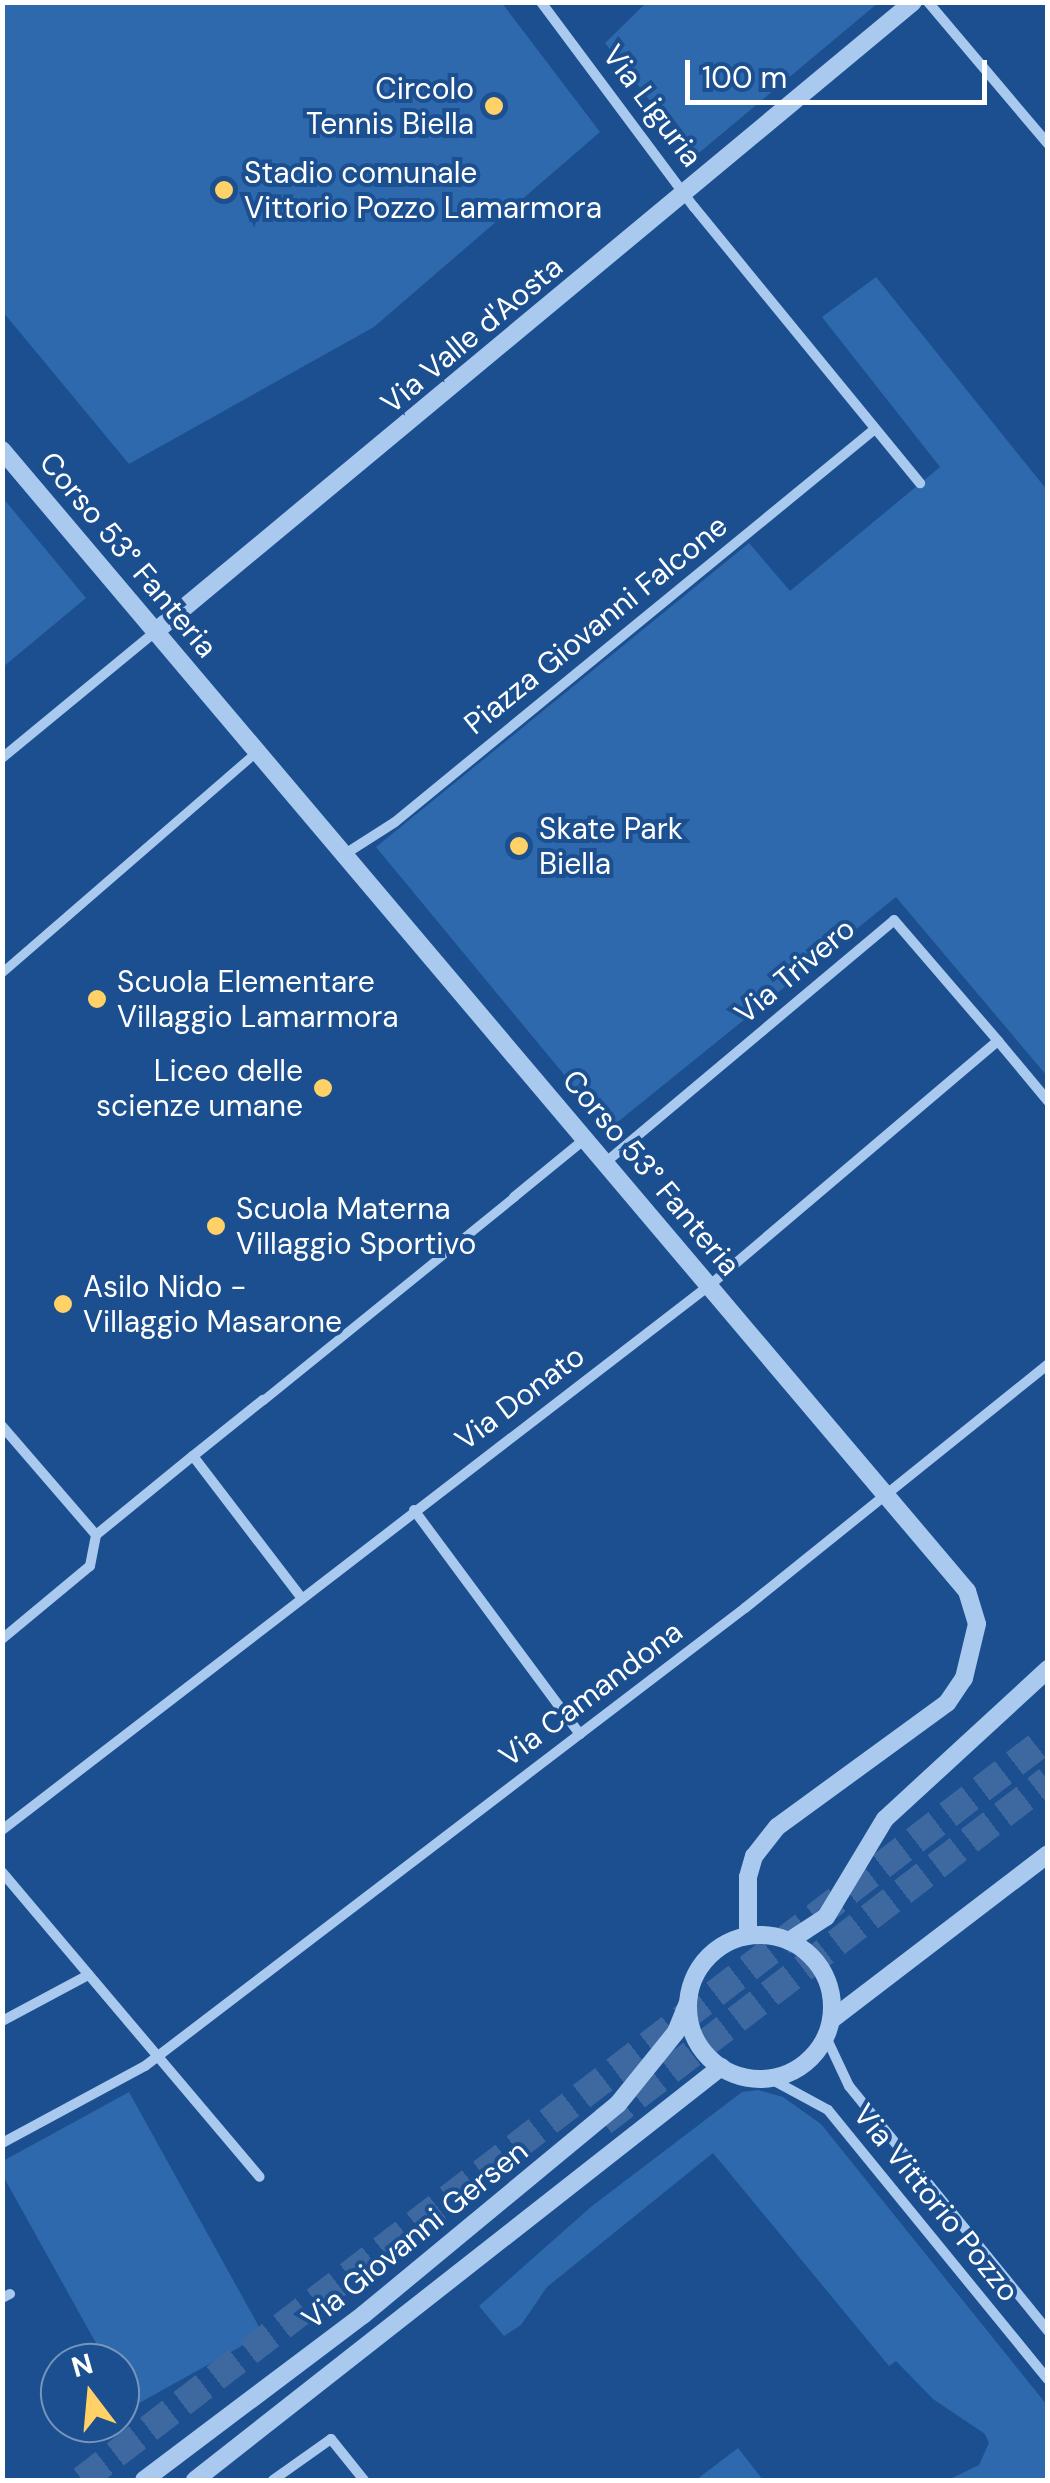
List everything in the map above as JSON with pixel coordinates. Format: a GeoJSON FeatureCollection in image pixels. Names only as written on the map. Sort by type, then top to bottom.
{"type":"FeatureCollection","features":[{"type":"Feature","properties":{"kind":"street","name":"Via Liguria"},"geometry":{"type":"LineString","coordinates":[[542,2],[686,192]]}},
{"type":"Feature","properties":{"kind":"street","name":"Via Valle d'Aosta"},"geometry":{"type":"LineString","coordinates":[[156,631],[913,2]]}},
{"type":"Feature","properties":{"kind":"street"},"geometry":{"type":"LineString","coordinates":[[928,2],[1048,144]]}},
{"type":"Feature","properties":{"kind":"street"},"geometry":{"type":"LineString","coordinates":[[686,192],[920,483]]}},
{"type":"Feature","properties":{"kind":"street","name":"Piazza Giovanni Falcone"},"geometry":{"type":"LineString","coordinates":[[344,854],[395,822],[875,429]]}},
{"type":"Feature","properties":{"kind":"street","name":"Corso 53° Fanteria"},"geometry":{"type":"LineString","coordinates":[[2,450],[967,1591],[977,1624],[974,1650],[948,1703],[778,1827],[754,1856],[748,1936]]}},
{"type":"Feature","properties":{"kind":"street"},"geometry":{"type":"LineString","coordinates":[[2,758],[156,631]]}},
{"type":"Feature","properties":{"kind":"street"},"geometry":{"type":"LineString","coordinates":[[2,972],[258,751]]}},
{"type":"Feature","properties":{"kind":"street","name":"Via Trivero"},"geometry":{"type":"LineString","coordinates":[[606,1162],[894,920],[998,1041]]}},
{"type":"Feature","properties":{"kind":"street"},"geometry":{"type":"LineString","coordinates":[[998,1041],[1048,1100]]}},
{"type":"Feature","properties":{"kind":"street","name":"Via Donato"},"geometry":{"type":"LineString","coordinates":[[2,1830],[300,1596],[710,1285],[998,1041]]}},
{"type":"Feature","properties":{"kind":"street"},"geometry":{"type":"LineString","coordinates":[[2,1639],[90,1566],[96,1535],[586,1138]]}},
{"type":"Feature","properties":{"kind":"street","name":"Via Camandona"},"geometry":{"type":"LineString","coordinates":[[2,2143],[158,2054],[888,1496],[1048,1364]]}},
{"type":"Feature","properties":{"kind":"street"},"geometry":{"type":"LineString","coordinates":[[2,1426],[96,1535]]}},
{"type":"Feature","properties":{"kind":"street"},"geometry":{"type":"LineString","coordinates":[[193,1456],[300,1596]]}},
{"type":"Feature","properties":{"kind":"street"},"geometry":{"type":"LineString","coordinates":[[414,1510],[580,1734]]}},
{"type":"Feature","properties":{"kind":"street"},"geometry":{"type":"LineString","coordinates":[[789,1940],[826,1917],[885,1819],[1048,1669]]}},
{"type":"Feature","properties":{"kind":"street"},"geometry":{"type":"LineString","coordinates":[[828,2029],[828,1982],[806,1950],[789,1940],[748,1936],[713,1952],[700,1966],[688,2002],[696,2039],[721,2067],[769,2078],[802,2065],[828,2029],[1048,1854]]}},
{"type":"Feature","properties":{"kind":"street"},"geometry":{"type":"LineString","coordinates":[[2,1872],[260,2177]]}},
{"type":"Feature","properties":{"kind":"street"},"geometry":{"type":"LineString","coordinates":[[2,2021],[88,1975]]}},
{"type":"Feature","properties":{"kind":"street","name":"Via Giovanni Gersen"},"geometry":{"type":"LineString","coordinates":[[144,2480],[363,2315],[618,2104],[676,2032],[688,2002]]}},
{"type":"Feature","properties":{"kind":"street","name":"Via Vittorio Pozzo"},"geometry":{"type":"LineString","coordinates":[[828,2029],[850,2086],[1048,2331]]}},
{"type":"Feature","properties":{"kind":"street","name":"Via Giovanni Gersen"},"geometry":{"type":"LineString","coordinates":[[195,2480],[721,2067]]}},
{"type":"Feature","properties":{"kind":"street","name":"Via Vittorio Pozzo"},"geometry":{"type":"LineString","coordinates":[[769,2078],[828,2110],[1048,2380]]}},
{"type":"Feature","properties":{"kind":"street"},"geometry":{"type":"LineString","coordinates":[[273,2480],[331,2439],[364,2480]]}},
{"type":"Feature","properties":{"kind":"shaded area"},"geometry":{"type":"Polygon","coordinates":[[[647,2],[878,3],[694,157],[605,43],[647,2]]]}},
{"type":"Feature","properties":{"kind":"shaded area","name":"Stadio comunale Vittorio Pozzo Lamarmora"},"geometry":{"type":"Polygon","coordinates":[[[2,3],[502,3],[600,132],[374,327],[129,464],[3,312],[2,3]]]}},
{"type":"Feature","properties":{"kind":"shaded area"},"geometry":{"type":"Polygon","coordinates":[[[876,277],[1047,490],[1047,1076],[896,897],[609,1129],[376,847],[749,543],[790,591],[940,467],[822,317],[876,277]]]}},
{"type":"Feature","properties":{"kind":"shaded area"},"geometry":{"type":"Polygon","coordinates":[[[3,498],[86,598],[2,667],[3,498]]]}},
{"type":"Feature","properties":{"kind":"shaded area"},"geometry":{"type":"Polygon","coordinates":[[[758,2090],[783,2097],[821,2124],[1047,2405],[1047,2480],[948,2480],[979,2465],[989,2443],[985,2434],[933,2399],[896,2361],[889,2366],[713,2153],[547,2287],[521,2325],[504,2336],[479,2306],[592,2206],[742,2092],[758,2090]]]}},
{"type":"Feature","properties":{"kind":"shaded area"},"geometry":{"type":"Polygon","coordinates":[[[129,2092],[263,2334],[140,2403],[140,2343],[96,2343],[2,2174],[3,2161],[129,2092]]]}},
{"type":"Feature","properties":{"kind":"shaded area"},"geometry":{"type":"Polygon","coordinates":[[[738,2448],[763,2480],[696,2480],[738,2448]]]}},
{"type":"Feature","properties":{"kind":"tunnel"},"geometry":{"type":"LineString","coordinates":[[82,2480],[1048,1738]]}},
{"type":"Feature","properties":{"kind":"tunnel"},"geometry":{"type":"LineString","coordinates":[[603,2122],[1048,1780]]}},
{"type":"Feature","properties":{"kind":"place","name":"Circolo Tennis Biella"},"geometry":{"type":"Point","coordinates":[494,106]}},
{"type":"Feature","properties":{"kind":"place","name":"Stadio comunale Vittorio Pozzo Lamarmora"},"geometry":{"type":"Point","coordinates":[224,190]}},
{"type":"Feature","properties":{"kind":"place","name":"Skate Park Biella"},"geometry":{"type":"Point","coordinates":[519,846]}},
{"type":"Feature","properties":{"kind":"place","name":"Scuola Elementare Villaggio Lamarmora"},"geometry":{"type":"Point","coordinates":[97,999]}},
{"type":"Feature","properties":{"kind":"place","name":"Liceo delle scienze umane"},"geometry":{"type":"Point","coordinates":[323,1088]}},
{"type":"Feature","properties":{"kind":"place","name":"Scuola Materna Villaggio Sportivo"},"geometry":{"type":"Point","coordinates":[216,1226]}},
{"type":"Feature","properties":{"kind":"place","name":"Asilo Nido - Villaggio Masarone"},"geometry":{"type":"Point","coordinates":[63,1304]}}]}
